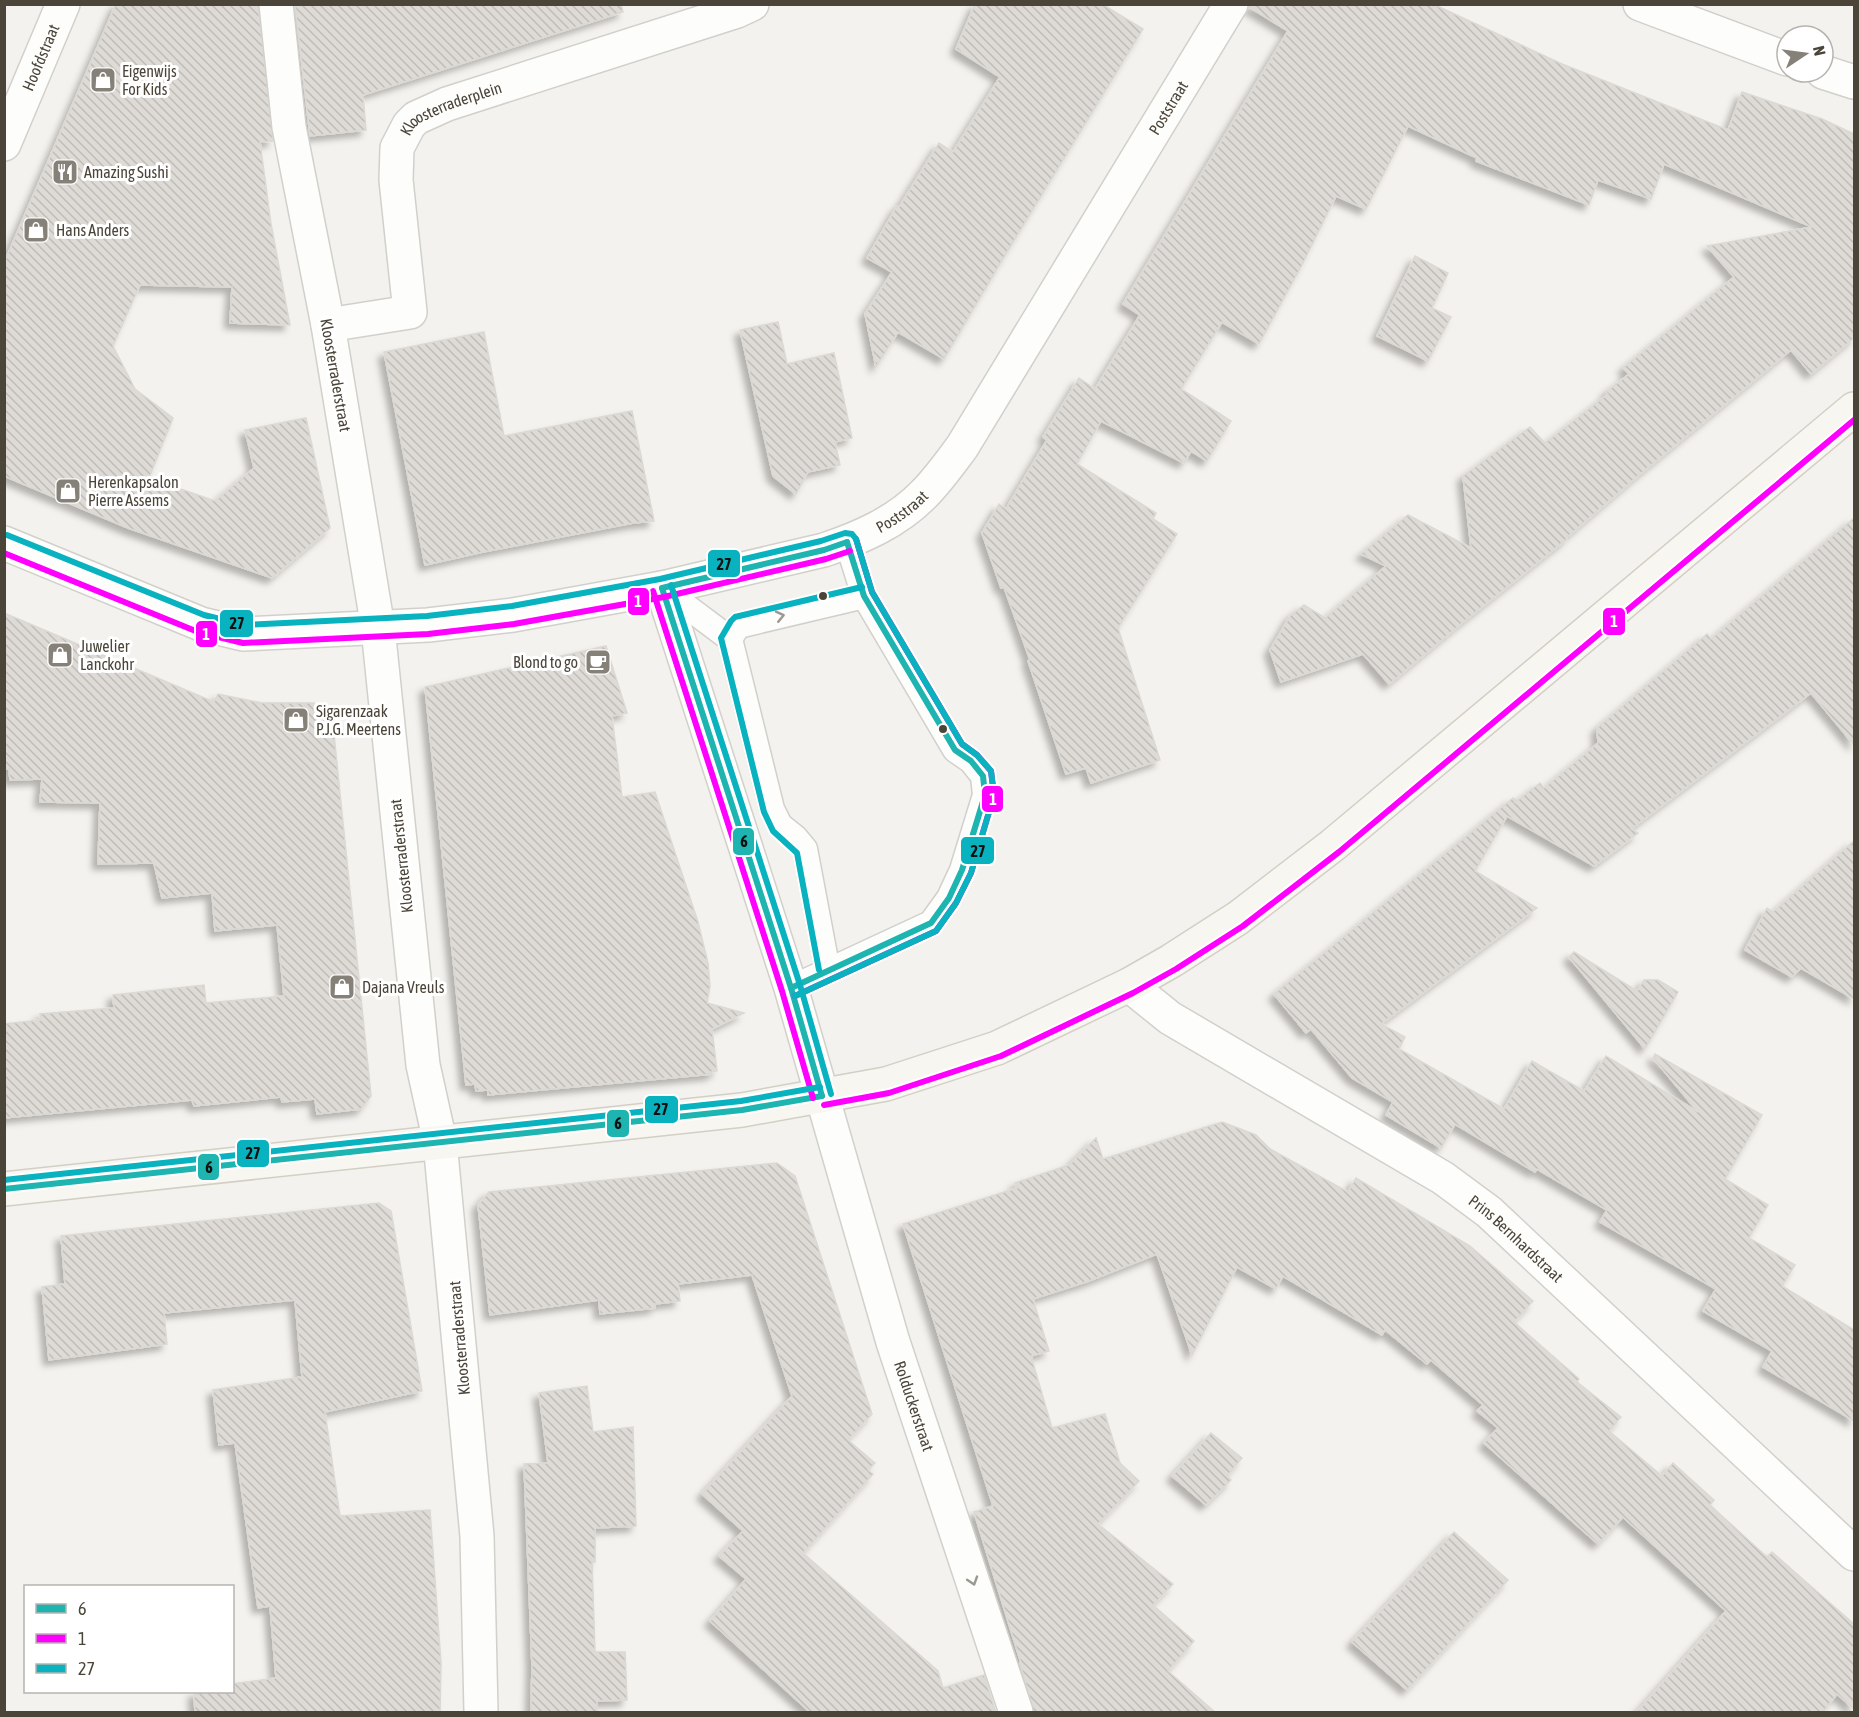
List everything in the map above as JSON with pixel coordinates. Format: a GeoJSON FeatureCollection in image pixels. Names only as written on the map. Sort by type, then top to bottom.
{"type":"FeatureCollection","features":[{"type":"Feature","properties":{"kind":"main road"},"geometry":{"type":"LineString","coordinates":[[4,1189],[742,1110],[886,1084],[997,1048],[1129,985],[1172,961],[1238,918],[1333,845],[1854,409]]}},
{"type":"Feature","properties":{"kind":"street","name":"Hoofdstraat"},"geometry":{"type":"LineString","coordinates":[[4,144],[63,4]]}},
{"type":"Feature","properties":{"kind":"street","name":"Kloosterraderstraat"},"geometry":{"type":"LineString","coordinates":[[276,4],[289,127],[328,325],[378,628],[423,1065],[440,1142],[477,1536],[481,1713]]}},
{"type":"Feature","properties":{"kind":"street","name":"Kloosterraderplein"},"geometry":{"type":"LineString","coordinates":[[328,325],[410,312],[396,180],[397,148],[409,125],[417,118],[447,104],[737,11],[752,4]]}},
{"type":"Feature","properties":{"kind":"street","name":"Poststraat"},"geometry":{"type":"LineString","coordinates":[[4,543],[201,624],[243,634],[428,626],[513,615],[662,588],[824,550],[847,542],[882,526],[914,504],[932,486],[962,447],[1231,4]]}},
{"type":"Feature","properties":{"kind":"street"},"geometry":{"type":"LineString","coordinates":[[1640,4],[1775,55]]}},
{"type":"Feature","properties":{"kind":"street"},"geometry":{"type":"LineString","coordinates":[[1835,76],[1854,82]]}},
{"type":"Feature","properties":{"kind":"street","name":"Rolduckerstraat"},"geometry":{"type":"LineString","coordinates":[[662,588],[791,988],[893,1342],[1016,1713]]}},
{"type":"Feature","properties":{"kind":"street","name":"Prins Bernhardstraat"},"geometry":{"type":"LineString","coordinates":[[1129,985],[1170,1018],[1443,1178],[1489,1212],[1854,1554]]}},
{"type":"Feature","properties":{"kind":"lane"},"geometry":{"type":"LineString","coordinates":[[791,988],[931,923],[949,898],[962,870],[985,795],[983,776],[971,761],[955,750],[864,596],[847,542]]}},
{"type":"Feature","properties":{"kind":"lane"},"geometry":{"type":"LineString","coordinates":[[662,588],[730,639],[772,809],[780,825],[805,849],[828,971]]}},
{"type":"Feature","properties":{"kind":"lane"},"geometry":{"type":"LineString","coordinates":[[730,639],[738,626],[864,596]]}},
{"type":"Feature","properties":{"kind":"building"},"geometry":{"type":"Polygon","coordinates":[[[116,4],[258,4],[273,141],[260,142],[271,224],[290,325],[230,323],[232,287],[140,285],[113,346],[135,389],[173,418],[149,478],[215,501],[254,468],[245,430],[306,418],[330,528],[272,578],[128,528],[4,476],[4,263],[116,4]]]}},
{"type":"Feature","properties":{"kind":"building"},"geometry":{"type":"Polygon","coordinates":[[[295,4],[621,4],[623,12],[363,95],[366,130],[310,136],[295,4]]]}},
{"type":"Feature","properties":{"kind":"building"},"geometry":{"type":"Polygon","coordinates":[[[975,4],[1102,4],[1143,29],[944,359],[898,332],[876,367],[865,314],[892,272],[867,258],[897,206],[899,207],[939,143],[953,152],[1000,77],[956,49],[975,4]]]}},
{"type":"Feature","properties":{"kind":"building"},"geometry":{"type":"Polygon","coordinates":[[[1250,4],[1433,4],[1562,64],[1728,130],[1742,92],[1822,119],[1854,134],[1854,338],[1811,374],[1791,350],[1639,475],[1567,539],[1389,684],[1363,654],[1281,682],[1270,650],[1290,616],[1304,605],[1325,618],[1386,566],[1361,554],[1408,515],[1471,548],[1463,476],[1530,427],[1545,443],[1608,394],[1606,392],[1629,374],[1623,368],[1734,277],[1707,246],[1812,227],[1664,164],[1651,199],[1598,180],[1589,205],[1476,161],[1477,158],[1408,126],[1366,209],[1336,196],[1259,344],[1222,322],[1181,389],[1231,421],[1207,461],[1191,451],[1184,463],[1101,421],[1077,464],[1156,513],[1153,519],[1177,534],[1118,628],[1160,760],[1091,783],[1086,768],[1066,774],[1028,661],[1030,660],[982,533],[999,504],[1006,509],[1047,440],[1043,437],[1079,378],[1095,389],[1140,315],[1123,304],[1288,31],[1249,7],[1250,4]]]}},
{"type":"Feature","properties":{"kind":"building"},"geometry":{"type":"Polygon","coordinates":[[[1415,256],[1448,273],[1432,308],[1451,317],[1428,361],[1377,336],[1415,256]]]}},
{"type":"Feature","properties":{"kind":"building"},"geometry":{"type":"Polygon","coordinates":[[[778,322],[787,364],[834,353],[852,438],[835,442],[840,465],[808,472],[796,494],[773,476],[740,330],[778,322]]]}},
{"type":"Feature","properties":{"kind":"building"},"geometry":{"type":"Polygon","coordinates":[[[484,332],[504,436],[632,411],[654,521],[633,523],[425,565],[384,352],[484,332]]]}},
{"type":"Feature","properties":{"kind":"building"},"geometry":{"type":"Polygon","coordinates":[[[1854,518],[1854,745],[1811,693],[1631,829],[1638,833],[1594,866],[1507,816],[1475,871],[1537,908],[1381,1024],[1405,1037],[1399,1049],[1504,1109],[1532,1061],[1584,1091],[1606,1056],[1698,1112],[1653,1058],[1655,1054],[1762,1115],[1725,1179],[1768,1205],[1749,1238],[1795,1265],[1782,1286],[1854,1330],[1854,1421],[1763,1367],[1772,1351],[1703,1311],[1716,1289],[1600,1222],[1607,1210],[1537,1169],[1535,1172],[1455,1124],[1441,1148],[1386,1115],[1393,1102],[1352,1078],[1311,1029],[1306,1033],[1274,994],[1513,798],[1516,800],[1514,803],[1540,783],[1544,788],[1598,743],[1597,728],[1707,634],[1711,639],[1854,518]]]}},
{"type":"Feature","properties":{"kind":"building"},"geometry":{"type":"Polygon","coordinates":[[[4,613],[214,702],[218,694],[262,703],[314,703],[315,716],[332,715],[371,1096],[361,1109],[317,1114],[315,1099],[282,1102],[281,1097],[194,1106],[192,1100],[4,1118],[4,1024],[41,1020],[40,1014],[114,1008],[113,995],[204,985],[206,1003],[284,996],[277,925],[215,931],[212,893],[162,898],[154,863],[98,864],[100,803],[40,802],[42,779],[10,780],[9,769],[4,769],[4,613]]]}},
{"type":"Feature","properties":{"kind":"building"},"geometry":{"type":"Polygon","coordinates":[[[606,646],[627,713],[612,716],[622,797],[655,792],[698,922],[708,963],[710,986],[707,1003],[744,1013],[712,1029],[717,1071],[711,1072],[712,1074],[488,1095],[488,1090],[476,1091],[475,1084],[466,1085],[425,687],[606,646]]]}},
{"type":"Feature","properties":{"kind":"building"},"geometry":{"type":"Polygon","coordinates":[[[1854,841],[1854,999],[1801,968],[1792,977],[1745,950],[1767,908],[1773,912],[1854,841]]]}},
{"type":"Feature","properties":{"kind":"building"},"geometry":{"type":"Polygon","coordinates":[[[1574,952],[1637,991],[1644,980],[1658,980],[1678,992],[1645,1049],[1569,957],[1574,952]]]}},
{"type":"Feature","properties":{"kind":"building"},"geometry":{"type":"Polygon","coordinates":[[[1222,1122],[1256,1135],[1270,1149],[1348,1192],[1356,1178],[1470,1246],[1533,1301],[1514,1322],[1579,1379],[1577,1382],[1621,1417],[1609,1431],[1662,1476],[1673,1463],[1714,1500],[1710,1505],[1767,1557],[1772,1552],[1854,1624],[1854,1709],[1837,1694],[1822,1713],[1636,1713],[1726,1611],[1623,1517],[1598,1544],[1484,1443],[1498,1428],[1477,1411],[1483,1405],[1431,1360],[1427,1364],[1385,1330],[1382,1335],[1283,1276],[1276,1289],[1237,1267],[1192,1355],[1157,1254],[1089,1281],[1033,1299],[1049,1351],[1031,1356],[1052,1428],[1105,1414],[1120,1463],[1139,1481],[1098,1524],[1173,1584],[1153,1605],[1194,1641],[1168,1671],[1216,1713],[1034,1713],[1021,1663],[974,1512],[993,1506],[903,1224],[1017,1188],[1015,1183],[1069,1165],[1096,1138],[1103,1159],[1222,1122]]]}},
{"type":"Feature","properties":{"kind":"building"},"geometry":{"type":"Polygon","coordinates":[[[777,1163],[795,1176],[872,1414],[848,1440],[875,1463],[868,1470],[873,1474],[803,1553],[938,1671],[943,1688],[984,1675],[996,1713],[811,1713],[710,1621],[746,1579],[719,1556],[743,1531],[702,1494],[792,1396],[752,1275],[678,1284],[680,1301],[655,1304],[655,1308],[600,1314],[599,1300],[490,1315],[478,1205],[489,1192],[777,1163]]]}},
{"type":"Feature","properties":{"kind":"building"},"geometry":{"type":"Polygon","coordinates":[[[379,1203],[391,1211],[422,1391],[325,1412],[340,1516],[430,1510],[441,1663],[440,1713],[195,1713],[194,1693],[234,1693],[234,1684],[276,1678],[270,1606],[258,1608],[235,1443],[219,1445],[213,1390],[302,1377],[295,1300],[164,1313],[167,1344],[49,1360],[42,1287],[65,1284],[61,1236],[379,1203]]]}},
{"type":"Feature","properties":{"kind":"building"},"geometry":{"type":"Polygon","coordinates":[[[587,1386],[593,1432],[633,1427],[636,1526],[595,1528],[595,1562],[592,1562],[595,1652],[625,1652],[627,1700],[597,1701],[597,1713],[531,1713],[532,1666],[524,1464],[548,1463],[539,1393],[587,1386]]]}},
{"type":"Feature","properties":{"kind":"building"},"geometry":{"type":"Polygon","coordinates":[[[1211,1433],[1242,1458],[1227,1476],[1231,1480],[1206,1505],[1172,1476],[1211,1433]]]}},
{"type":"Feature","properties":{"kind":"building"},"geometry":{"type":"Polygon","coordinates":[[[1454,1532],[1508,1580],[1407,1690],[1352,1642],[1454,1532]]]}},
{"type":"Feature","properties":{"kind":"transit line","name":"1"},"geometry":{"type":"LineString","coordinates":[[824,1105],[889,1093],[1001,1056],[1133,993],[1176,969],[1243,926],[1339,852],[1854,420]]}},
{"type":"Feature","properties":{"kind":"transit line","name":"27"},"geometry":{"type":"LineString","coordinates":[[7,535],[204,615],[244,625],[427,616],[512,606],[660,579],[821,541],[845,533],[852,534],[856,539],[872,592],[962,744],[977,755],[991,771],[994,795],[971,873],[956,903],[936,931],[795,996]]}},
{"type":"Feature","properties":{"kind":"transit line","name":"1"},"geometry":{"type":"LineString","coordinates":[[795,996],[936,931],[956,903],[971,873],[994,795],[991,771],[977,755],[962,744],[872,592],[856,539]]}},
{"type":"Feature","properties":{"kind":"transit line","name":"6"},"geometry":{"type":"LineString","coordinates":[[662,588],[824,550],[847,542]]}},
{"type":"Feature","properties":{"kind":"transit line","name":"6"},"geometry":{"type":"LineString","coordinates":[[791,988],[931,923],[949,898],[962,870],[985,795],[983,776],[971,761],[955,750],[864,596],[847,542]]}},
{"type":"Feature","properties":{"kind":"transit line","name":"1"},"geometry":{"type":"LineString","coordinates":[[4,553],[198,632],[243,643],[428,634],[514,624],[664,597],[826,559],[850,551]]}},
{"type":"Feature","properties":{"kind":"transit line","name":"27"},"geometry":{"type":"LineString","coordinates":[[671,585],[800,985],[831,1094]]}},
{"type":"Feature","properties":{"kind":"transit line","name":"27"},"geometry":{"type":"LineString","coordinates":[[819,970],[797,853],[773,831],[764,812],[721,638],[735,617],[862,587]]}},
{"type":"Feature","properties":{"kind":"transit line","name":"6"},"geometry":{"type":"LineString","coordinates":[[662,588],[791,988],[822,1096]]}},
{"type":"Feature","properties":{"kind":"transit line","name":"1"},"geometry":{"type":"LineString","coordinates":[[653,591],[782,991],[813,1098]]}},
{"type":"Feature","properties":{"kind":"transit line","name":"27"},"geometry":{"type":"LineString","coordinates":[[4,1180],[741,1101],[820,1087]]}},
{"type":"Feature","properties":{"kind":"transit line","name":"6"},"geometry":{"type":"LineString","coordinates":[[4,1189],[742,1110],[822,1096]]}},
{"type":"Feature","properties":{"kind":"place","name":"Eigenwijs For Kids"},"geometry":{"type":"Point","coordinates":[103,80]}},
{"type":"Feature","properties":{"kind":"place","name":"Amazing Sushi"},"geometry":{"type":"Point","coordinates":[65,172]}},
{"type":"Feature","properties":{"kind":"place","name":"Hans Anders"},"geometry":{"type":"Point","coordinates":[36,230]}},
{"type":"Feature","properties":{"kind":"place","name":"Herenkapsalon Pierre Assems"},"geometry":{"type":"Point","coordinates":[68,491]}},
{"type":"Feature","properties":{"kind":"place","name":"Juwelier Lanckohr"},"geometry":{"type":"Point","coordinates":[60,655]}},
{"type":"Feature","properties":{"kind":"place","name":"Blond to go"},"geometry":{"type":"Point","coordinates":[598,662]}},
{"type":"Feature","properties":{"kind":"place","name":"Sigarenzaak P.J.G. Meertens"},"geometry":{"type":"Point","coordinates":[296,720]}},
{"type":"Feature","properties":{"kind":"place","name":"Dajana Vreuls"},"geometry":{"type":"Point","coordinates":[342,987]}}]}
